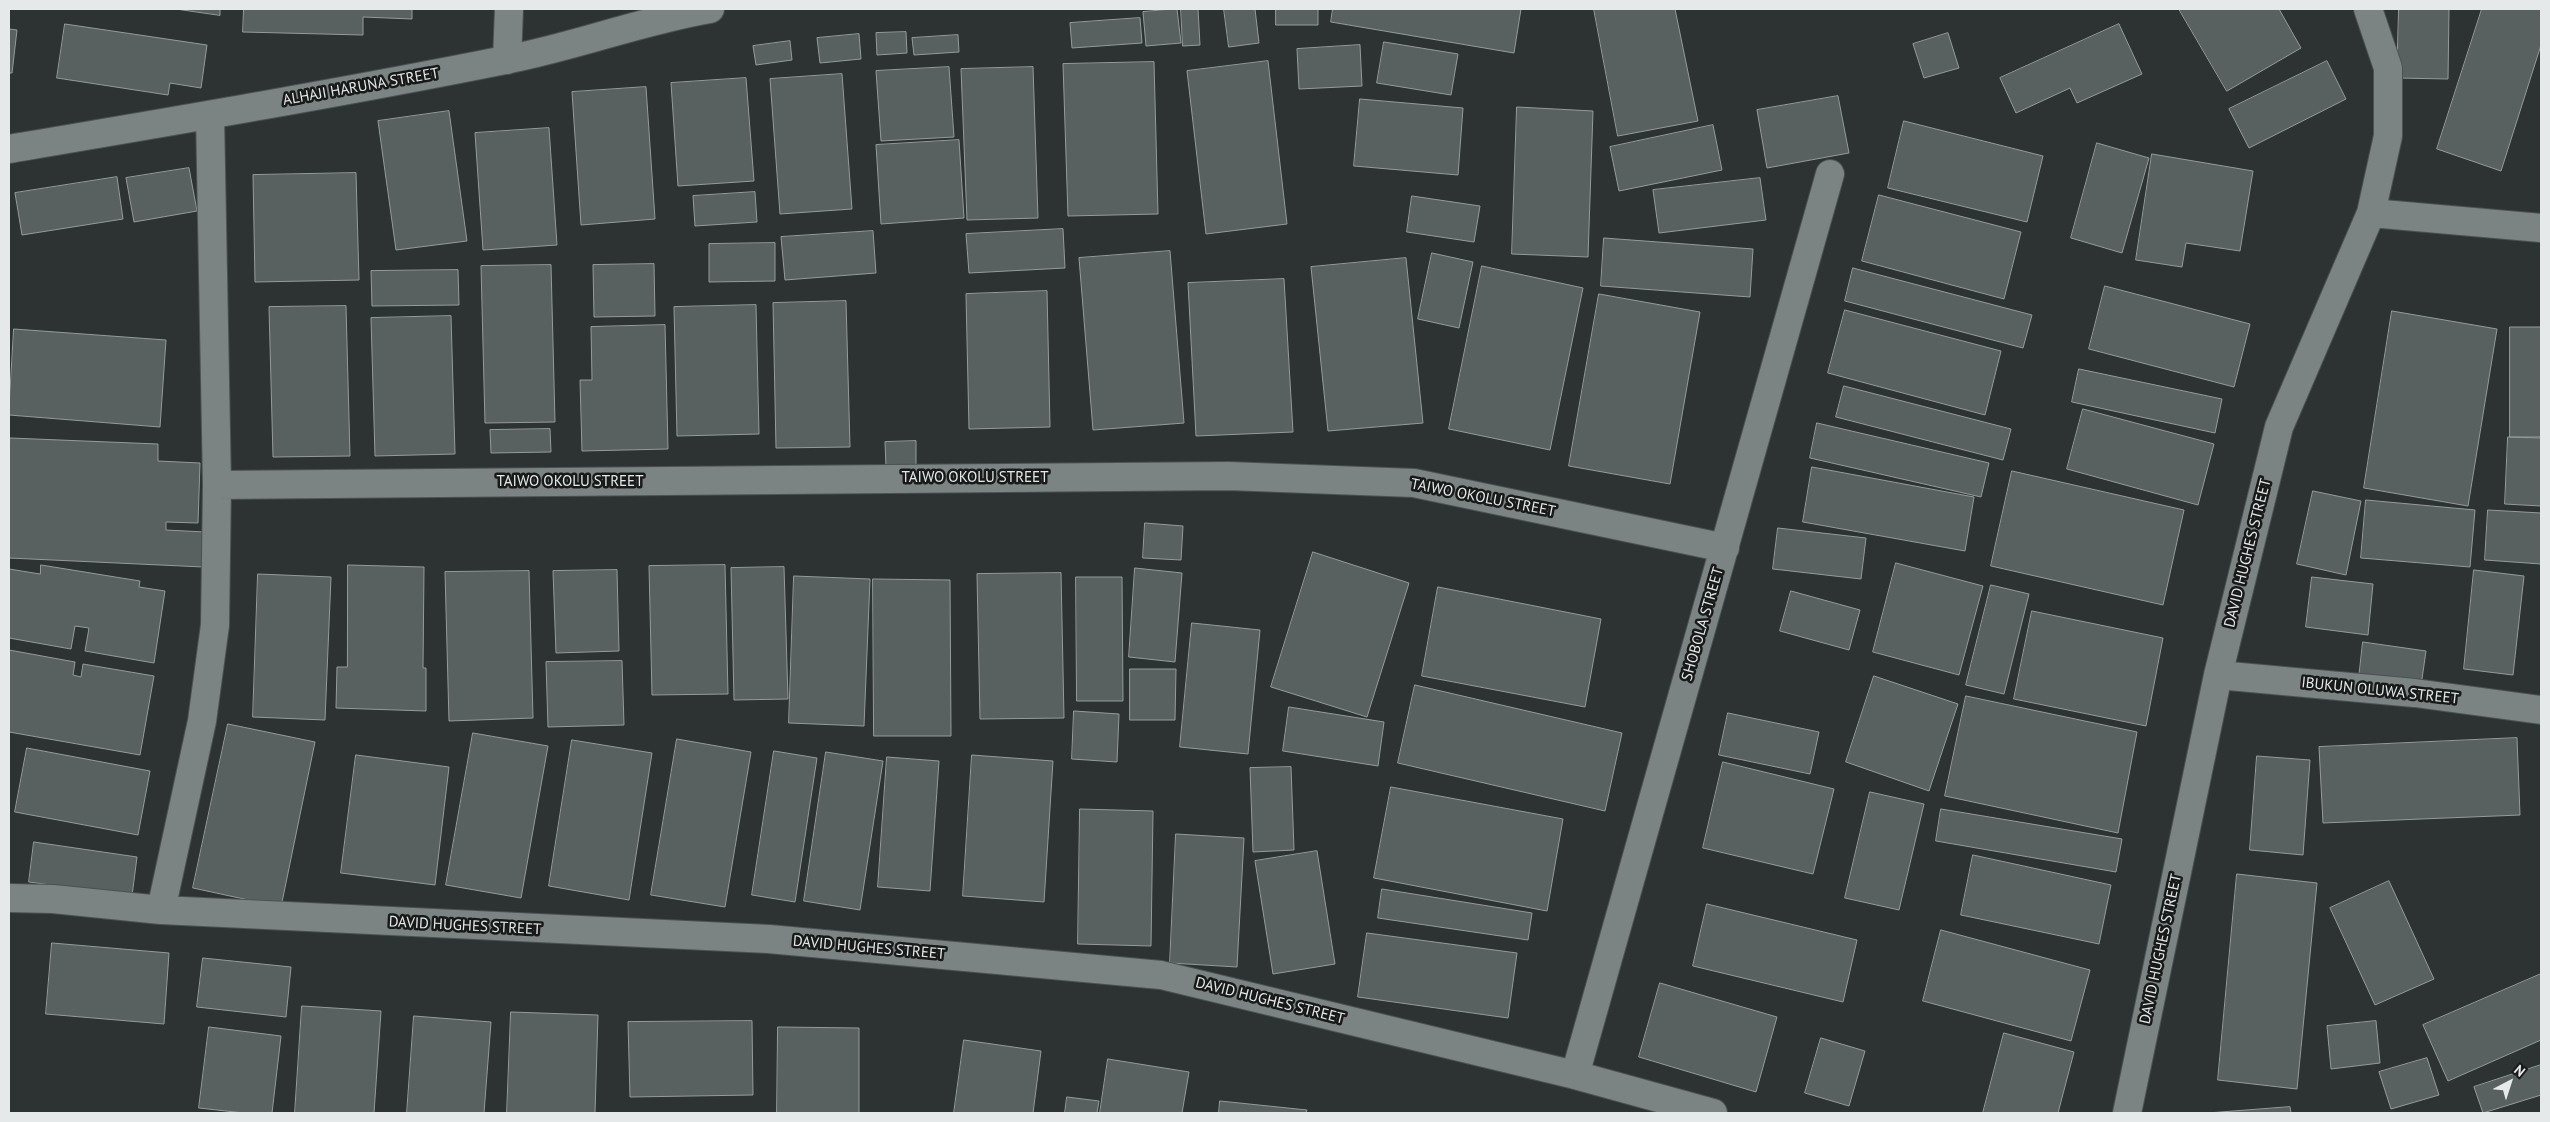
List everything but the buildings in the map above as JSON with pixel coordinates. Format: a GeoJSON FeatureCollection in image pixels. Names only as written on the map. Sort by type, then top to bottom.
{"type":"FeatureCollection","features":[{"type":"Feature","properties":{"kind":"street"},"geometry":{"type":"LineString","coordinates":[[507,60],[509,9]]}},
{"type":"Feature","properties":{"kind":"street","name":"ALHAJI HARUNA STREET"},"geometry":{"type":"LineString","coordinates":[[9,149],[210,115],[507,60],[670,16],[710,9]]}},
{"type":"Feature","properties":{"kind":"street","name":"DAVID HUGHES STREET"},"geometry":{"type":"LineString","coordinates":[[2127,1113],[2218,675],[2279,427],[2371,213],[2388,136],[2388,68],[2368,9]]}},
{"type":"Feature","properties":{"kind":"street"},"geometry":{"type":"LineString","coordinates":[[161,910],[202,721],[215,625],[218,485],[210,115]]}},
{"type":"Feature","properties":{"kind":"street","name":"SHOBOLA STREET"},"geometry":{"type":"LineString","coordinates":[[1575,1075],[1830,174]]}},
{"type":"Feature","properties":{"kind":"street"},"geometry":{"type":"LineString","coordinates":[[2371,213],[2541,228]]}},
{"type":"Feature","properties":{"kind":"street","name":"TAIWO OKOLU STREET"},"geometry":{"type":"LineString","coordinates":[[218,485],[1228,476],[1414,483],[1725,548]]}},
{"type":"Feature","properties":{"kind":"street","name":"IBUKUN OLUWA STREET"},"geometry":{"type":"LineString","coordinates":[[2218,675],[2415,693],[2541,710]]}},
{"type":"Feature","properties":{"kind":"street","name":"DAVID HUGHES STREET"},"geometry":{"type":"LineString","coordinates":[[9,898],[53,899],[161,910],[769,939],[1162,975],[1575,1075],[1713,1113]]}}]}
